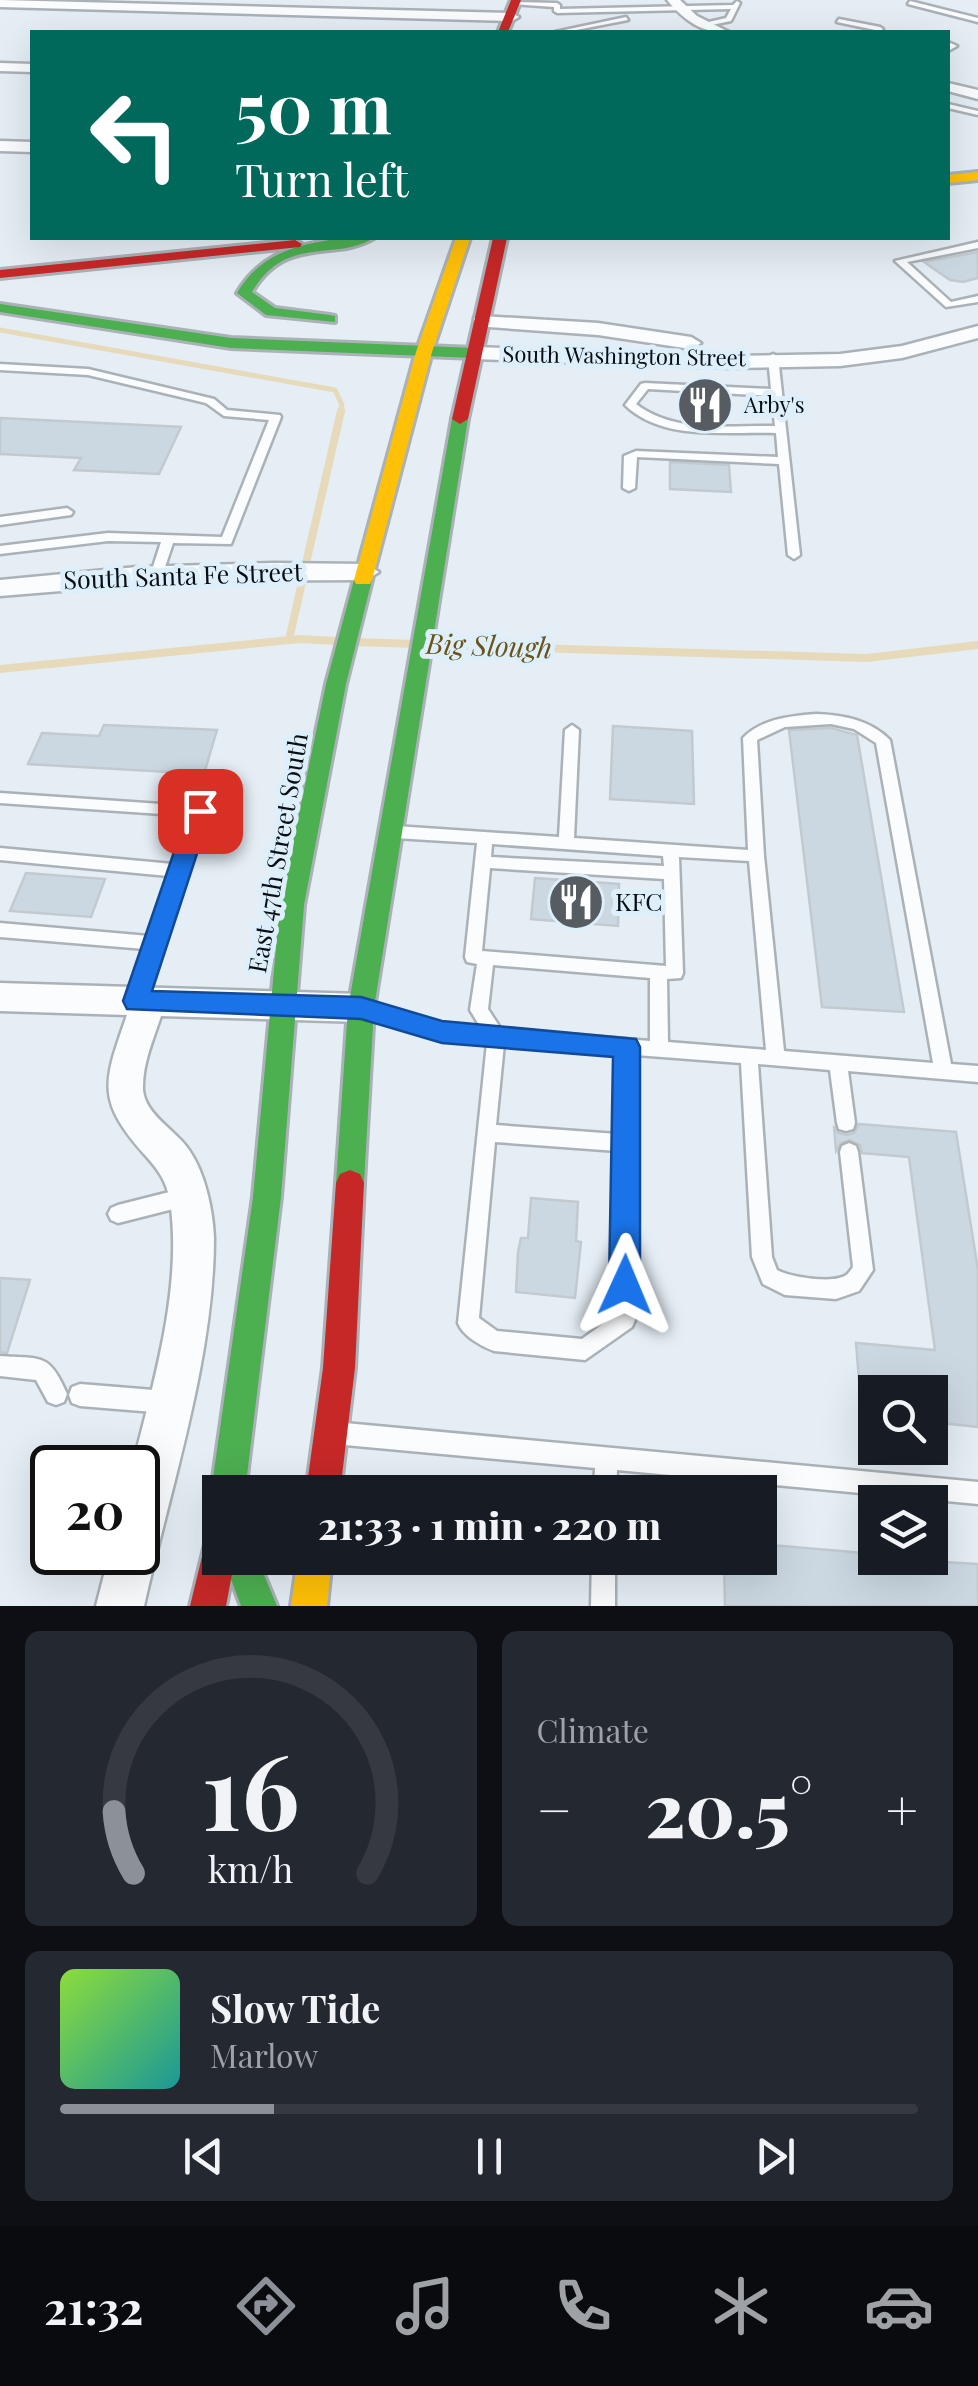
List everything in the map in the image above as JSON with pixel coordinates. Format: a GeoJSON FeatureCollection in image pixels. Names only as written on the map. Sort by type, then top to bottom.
{"type":"FeatureCollection","features":[{"type":"Feature","properties":{"kind":"main road"},"geometry":{"type":"LineString","coordinates":[[950,159],[978,157]]}},
{"type":"Feature","properties":{"kind":"main road"},"geometry":{"type":"LineString","coordinates":[[950,179],[978,176]]}},
{"type":"Feature","properties":{"kind":"main road"},"geometry":{"type":"LineString","coordinates":[[0,258],[192,240]]}},
{"type":"Feature","properties":{"kind":"main road"},"geometry":{"type":"LineString","coordinates":[[0,274],[338,240]]}},
{"type":"Feature","properties":{"kind":"main road"},"geometry":{"type":"LineString","coordinates":[[346,320],[271,312],[244,293],[247,279],[260,266],[282,256],[358,240]]}},
{"type":"Feature","properties":{"kind":"main road","name":"East 47th Street South"},"geometry":{"type":"LineString","coordinates":[[230,1475],[267,1197],[292,906],[336,684],[424,352],[426,321],[456,266],[462,240]]}},
{"type":"Feature","properties":{"kind":"main road"},"geometry":{"type":"LineString","coordinates":[[325,1475],[339,1368],[361,1008],[432,602],[447,481],[498,249]]}},
{"type":"Feature","properties":{"kind":"main road"},"geometry":{"type":"LineString","coordinates":[[0,308],[231,343],[474,353]]}},
{"type":"Feature","properties":{"kind":"main road"},"geometry":{"type":"LineString","coordinates":[[426,321],[481,322]]}},
{"type":"Feature","properties":{"kind":"main road"},"geometry":{"type":"LineString","coordinates":[[208,1606],[214,1575]]}},
{"type":"Feature","properties":{"kind":"main road"},"geometry":{"type":"LineString","coordinates":[[247,1575],[259,1606]]}},
{"type":"Feature","properties":{"kind":"main road"},"geometry":{"type":"LineString","coordinates":[[309,1606],[313,1575]]}},
{"type":"Feature","properties":{"kind":"street"},"geometry":{"type":"LineString","coordinates":[[0,3],[513,17]]}},
{"type":"Feature","properties":{"kind":"street"},"geometry":{"type":"LineString","coordinates":[[687,12],[718,30]]}},
{"type":"Feature","properties":{"kind":"street"},"geometry":{"type":"LineString","coordinates":[[361,30],[368,14]]}},
{"type":"Feature","properties":{"kind":"street"},"geometry":{"type":"LineString","coordinates":[[0,66],[30,68]]}},
{"type":"Feature","properties":{"kind":"street"},"geometry":{"type":"LineString","coordinates":[[950,87],[978,94]]}},
{"type":"Feature","properties":{"kind":"street"},"geometry":{"type":"LineString","coordinates":[[0,146],[30,147]]}},
{"type":"Feature","properties":{"kind":"street","name":"South Washington Street"},"geometry":{"type":"LineString","coordinates":[[481,322],[598,329],[773,357],[856,359],[978,332]]}},
{"type":"Feature","properties":{"kind":"street","name":"South Washington Street"},"geometry":{"type":"LineString","coordinates":[[474,353],[731,362],[773,357]]}},
{"type":"Feature","properties":{"kind":"street","name":"South Santa Fe Street"},"geometry":{"type":"LineString","coordinates":[[0,588],[103,574],[157,573],[363,584]]}},
{"type":"Feature","properties":{"kind":"street"},"geometry":{"type":"LineString","coordinates":[[0,997],[361,1008]]}},
{"type":"Feature","properties":{"kind":"street"},"geometry":{"type":"LineString","coordinates":[[142,1001],[124,1093],[133,1115],[176,1162],[189,1196],[194,1237],[181,1354],[160,1445]]}},
{"type":"Feature","properties":{"kind":"street"},"geometry":{"type":"LineString","coordinates":[[120,1606],[127,1575]]}},
{"type":"Feature","properties":{"kind":"lane"},"geometry":{"type":"LineString","coordinates":[[893,0],[978,20]]}},
{"type":"Feature","properties":{"kind":"lane"},"geometry":{"type":"LineString","coordinates":[[910,3],[921,0]]}},
{"type":"Feature","properties":{"kind":"lane"},"geometry":{"type":"LineString","coordinates":[[561,2],[557,11],[581,4],[636,4],[687,12],[729,20],[736,5],[687,12],[631,18],[568,30]]}},
{"type":"Feature","properties":{"kind":"lane"},"geometry":{"type":"LineString","coordinates":[[513,17],[561,2]]}},
{"type":"Feature","properties":{"kind":"lane"},"geometry":{"type":"LineString","coordinates":[[836,30],[840,9]]}},
{"type":"Feature","properties":{"kind":"lane"},"geometry":{"type":"LineString","coordinates":[[839,21],[880,29]]}},
{"type":"Feature","properties":{"kind":"lane"},"geometry":{"type":"LineString","coordinates":[[950,107],[978,114]]}},
{"type":"Feature","properties":{"kind":"lane"},"geometry":{"type":"LineString","coordinates":[[977,299],[950,304],[900,262],[978,246]]}},
{"type":"Feature","properties":{"kind":"lane"},"geometry":{"type":"LineString","coordinates":[[773,357],[794,554]]}},
{"type":"Feature","properties":{"kind":"lane"},"geometry":{"type":"LineString","coordinates":[[0,368],[88,372],[210,401],[224,414],[276,417],[227,541],[108,537],[0,550]]}},
{"type":"Feature","properties":{"kind":"lane"},"geometry":{"type":"LineString","coordinates":[[777,393],[645,386],[630,405],[642,418],[662,425],[781,430]]}},
{"type":"Feature","properties":{"kind":"lane"},"geometry":{"type":"LineString","coordinates":[[629,488],[630,456],[636,454],[784,462]]}},
{"type":"Feature","properties":{"kind":"lane"},"geometry":{"type":"LineString","coordinates":[[0,520],[67,512]]}},
{"type":"Feature","properties":{"kind":"lane"},"geometry":{"type":"LineString","coordinates":[[157,573],[168,538]]}},
{"type":"Feature","properties":{"kind":"lane"},"geometry":{"type":"LineString","coordinates":[[776,1058],[756,856],[750,738],[760,728],[784,721],[853,723],[882,740],[944,1072]]}},
{"type":"Feature","properties":{"kind":"lane"},"geometry":{"type":"LineString","coordinates":[[566,844],[572,730]]}},
{"type":"Feature","properties":{"kind":"lane"},"geometry":{"type":"LineString","coordinates":[[0,798],[200,811],[154,943],[142,1001]]}},
{"type":"Feature","properties":{"kind":"lane"},"geometry":{"type":"LineString","coordinates":[[391,831],[756,856]]}},
{"type":"Feature","properties":{"kind":"lane"},"geometry":{"type":"LineString","coordinates":[[485,840],[472,957],[675,973],[671,850]]}},
{"type":"Feature","properties":{"kind":"lane"},"geometry":{"type":"LineString","coordinates":[[0,854],[178,871]]}},
{"type":"Feature","properties":{"kind":"lane"},"geometry":{"type":"LineString","coordinates":[[483,862],[672,873]]}},
{"type":"Feature","properties":{"kind":"lane"},"geometry":{"type":"LineString","coordinates":[[0,921],[88,927],[105,939]]}},
{"type":"Feature","properties":{"kind":"lane"},"geometry":{"type":"LineString","coordinates":[[0,930],[154,943]]}},
{"type":"Feature","properties":{"kind":"lane"},"geometry":{"type":"LineString","coordinates":[[486,958],[479,1010],[496,1036],[468,1323],[494,1340],[585,1350],[624,1320],[627,1047]]}},
{"type":"Feature","properties":{"kind":"lane"},"geometry":{"type":"LineString","coordinates":[[658,972],[659,1049]]}},
{"type":"Feature","properties":{"kind":"lane"},"geometry":{"type":"LineString","coordinates":[[361,1008],[442,1032],[978,1074]]}},
{"type":"Feature","properties":{"kind":"lane"},"geometry":{"type":"LineString","coordinates":[[749,1056],[762,1257],[770,1277],[786,1285],[836,1289],[852,1284],[862,1270],[848,1152]]}},
{"type":"Feature","properties":{"kind":"lane"},"geometry":{"type":"LineString","coordinates":[[838,1063],[846,1123]]}},
{"type":"Feature","properties":{"kind":"lane"},"geometry":{"type":"LineString","coordinates":[[486,1133],[626,1144]]}},
{"type":"Feature","properties":{"kind":"lane"},"geometry":{"type":"LineString","coordinates":[[118,1214],[189,1196]]}},
{"type":"Feature","properties":{"kind":"lane"},"geometry":{"type":"LineString","coordinates":[[0,1366],[42,1370],[56,1394]]}},
{"type":"Feature","properties":{"kind":"lane"},"geometry":{"type":"LineString","coordinates":[[80,1395],[170,1402]]}},
{"type":"Feature","properties":{"kind":"lane"},"geometry":{"type":"LineString","coordinates":[[331,1433],[978,1493]]}},
{"type":"Feature","properties":{"kind":"lane"},"geometry":{"type":"LineString","coordinates":[[606,1458],[606,1475]]}},
{"type":"Feature","properties":{"kind":"lane"},"geometry":{"type":"LineString","coordinates":[[603,1606],[604,1575]]}},
{"type":"Feature","properties":{"kind":"building"},"geometry":{"type":"Polygon","coordinates":[[[978,252],[978,278],[963,282],[950,280],[924,262],[978,252]]]}},
{"type":"Feature","properties":{"kind":"building"},"geometry":{"type":"Polygon","coordinates":[[[0,418],[181,427],[159,474],[74,470],[81,458],[0,454],[0,418]]]}},
{"type":"Feature","properties":{"kind":"building"},"geometry":{"type":"Polygon","coordinates":[[[670,462],[729,465],[731,492],[670,489],[670,462]]]}},
{"type":"Feature","properties":{"kind":"building"},"geometry":{"type":"Polygon","coordinates":[[[104,725],[217,730],[204,774],[28,764],[42,733],[99,736],[104,725]]]}},
{"type":"Feature","properties":{"kind":"building"},"geometry":{"type":"Polygon","coordinates":[[[613,726],[692,731],[694,804],[610,799],[613,726]]]}},
{"type":"Feature","properties":{"kind":"building"},"geometry":{"type":"Polygon","coordinates":[[[831,728],[857,735],[904,1012],[822,1007],[789,730],[831,728]]]}},
{"type":"Feature","properties":{"kind":"building"},"geometry":{"type":"Polygon","coordinates":[[[26,873],[105,879],[91,917],[10,911],[26,873]]]}},
{"type":"Feature","properties":{"kind":"building","name":"KFC"},"geometry":{"type":"Polygon","coordinates":[[[535,878],[619,884],[618,926],[531,919],[535,878]]]}},
{"type":"Feature","properties":{"kind":"building"},"geometry":{"type":"Polygon","coordinates":[[[859,1124],[956,1132],[978,1270],[978,1427],[948,1424],[948,1375],[859,1375],[856,1343],[935,1350],[909,1157],[862,1153],[860,1145],[850,1140],[841,1143],[836,1151],[834,1126],[838,1133],[854,1133],[859,1124]]]}},
{"type":"Feature","properties":{"kind":"building"},"geometry":{"type":"Polygon","coordinates":[[[531,1198],[578,1202],[576,1241],[581,1242],[575,1298],[516,1292],[518,1252],[521,1238],[528,1238],[531,1198]]]}},
{"type":"Feature","properties":{"kind":"building"},"geometry":{"type":"Polygon","coordinates":[[[0,1278],[30,1280],[7,1353],[0,1352],[0,1278]]]}},
{"type":"Feature","properties":{"kind":"building"},"geometry":{"type":"Polygon","coordinates":[[[777,1545],[858,1553],[858,1575],[948,1575],[948,1562],[978,1564],[978,1606],[725,1606],[724,1575],[777,1575],[777,1545]]]}},
{"type":"Feature","properties":{"kind":"waterway"},"geometry":{"type":"LineString","coordinates":[[0,330],[335,390],[342,405],[340,413]]}},
{"type":"Feature","properties":{"kind":"waterway"},"geometry":{"type":"LineString","coordinates":[[307,559],[341,411]]}},
{"type":"Feature","properties":{"kind":"waterway"},"geometry":{"type":"LineString","coordinates":[[289,640],[302,582]]}},
{"type":"Feature","properties":{"kind":"waterway","name":"Big Slough"},"geometry":{"type":"LineString","coordinates":[[0,669],[300,639],[336,641]]}},
{"type":"Feature","properties":{"kind":"waterway","name":"Big Slough"},"geometry":{"type":"LineString","coordinates":[[356,642],[416,644]]}},
{"type":"Feature","properties":{"kind":"waterway","name":"Big Slough"},"geometry":{"type":"LineString","coordinates":[[436,645],[867,658],[978,645]]}},
{"type":"Feature","properties":{"kind":"traffic: fast"},"geometry":{"type":"LineString","coordinates":[[330,319],[271,312],[244,293],[253,277],[280,257],[355,240]]}},
{"type":"Feature","properties":{"kind":"traffic: fast"},"geometry":{"type":"LineString","coordinates":[[0,308],[231,343],[474,353]]}},
{"type":"Feature","properties":{"kind":"traffic: fast"},"geometry":{"type":"LineString","coordinates":[[350,1183],[361,1008],[460,419]]}},
{"type":"Feature","properties":{"kind":"traffic: fast"},"geometry":{"type":"LineString","coordinates":[[230,1475],[267,1197],[292,905],[336,684],[363,580]]}},
{"type":"Feature","properties":{"kind":"traffic: fast"},"geometry":{"type":"LineString","coordinates":[[247,1575],[259,1606]]}},
{"type":"Feature","properties":{"kind":"traffic: slow"},"geometry":{"type":"LineString","coordinates":[[950,179],[978,176]]}},
{"type":"Feature","properties":{"kind":"traffic: slow"},"geometry":{"type":"LineString","coordinates":[[363,580],[424,352],[462,240]]}},
{"type":"Feature","properties":{"kind":"traffic: slow"},"geometry":{"type":"LineString","coordinates":[[309,1606],[313,1575]]}},
{"type":"Feature","properties":{"kind":"traffic: jam"},"geometry":{"type":"LineString","coordinates":[[504,30],[516,0]]}},
{"type":"Feature","properties":{"kind":"traffic: jam"},"geometry":{"type":"LineString","coordinates":[[460,419],[500,240]]}},
{"type":"Feature","properties":{"kind":"traffic: jam"},"geometry":{"type":"LineString","coordinates":[[0,274],[295,244]]}},
{"type":"Feature","properties":{"kind":"traffic: jam"},"geometry":{"type":"LineString","coordinates":[[325,1475],[339,1368],[350,1183]]}},
{"type":"Feature","properties":{"kind":"traffic: jam"},"geometry":{"type":"LineString","coordinates":[[208,1606],[214,1575]]}},
{"type":"Feature","properties":{"kind":"place","name":"Arby's"},"geometry":{"type":"Point","coordinates":[705,405]}},
{"type":"Feature","properties":{"kind":"place","name":"KFC"},"geometry":{"type":"Point","coordinates":[576,902]}},
{"type":"Feature","properties":{"kind":"route"},"geometry":{"type":"LineString","coordinates":[[200,811],[136,1001],[361,1008],[442,1032],[627,1047],[625,1285]]}}]}
